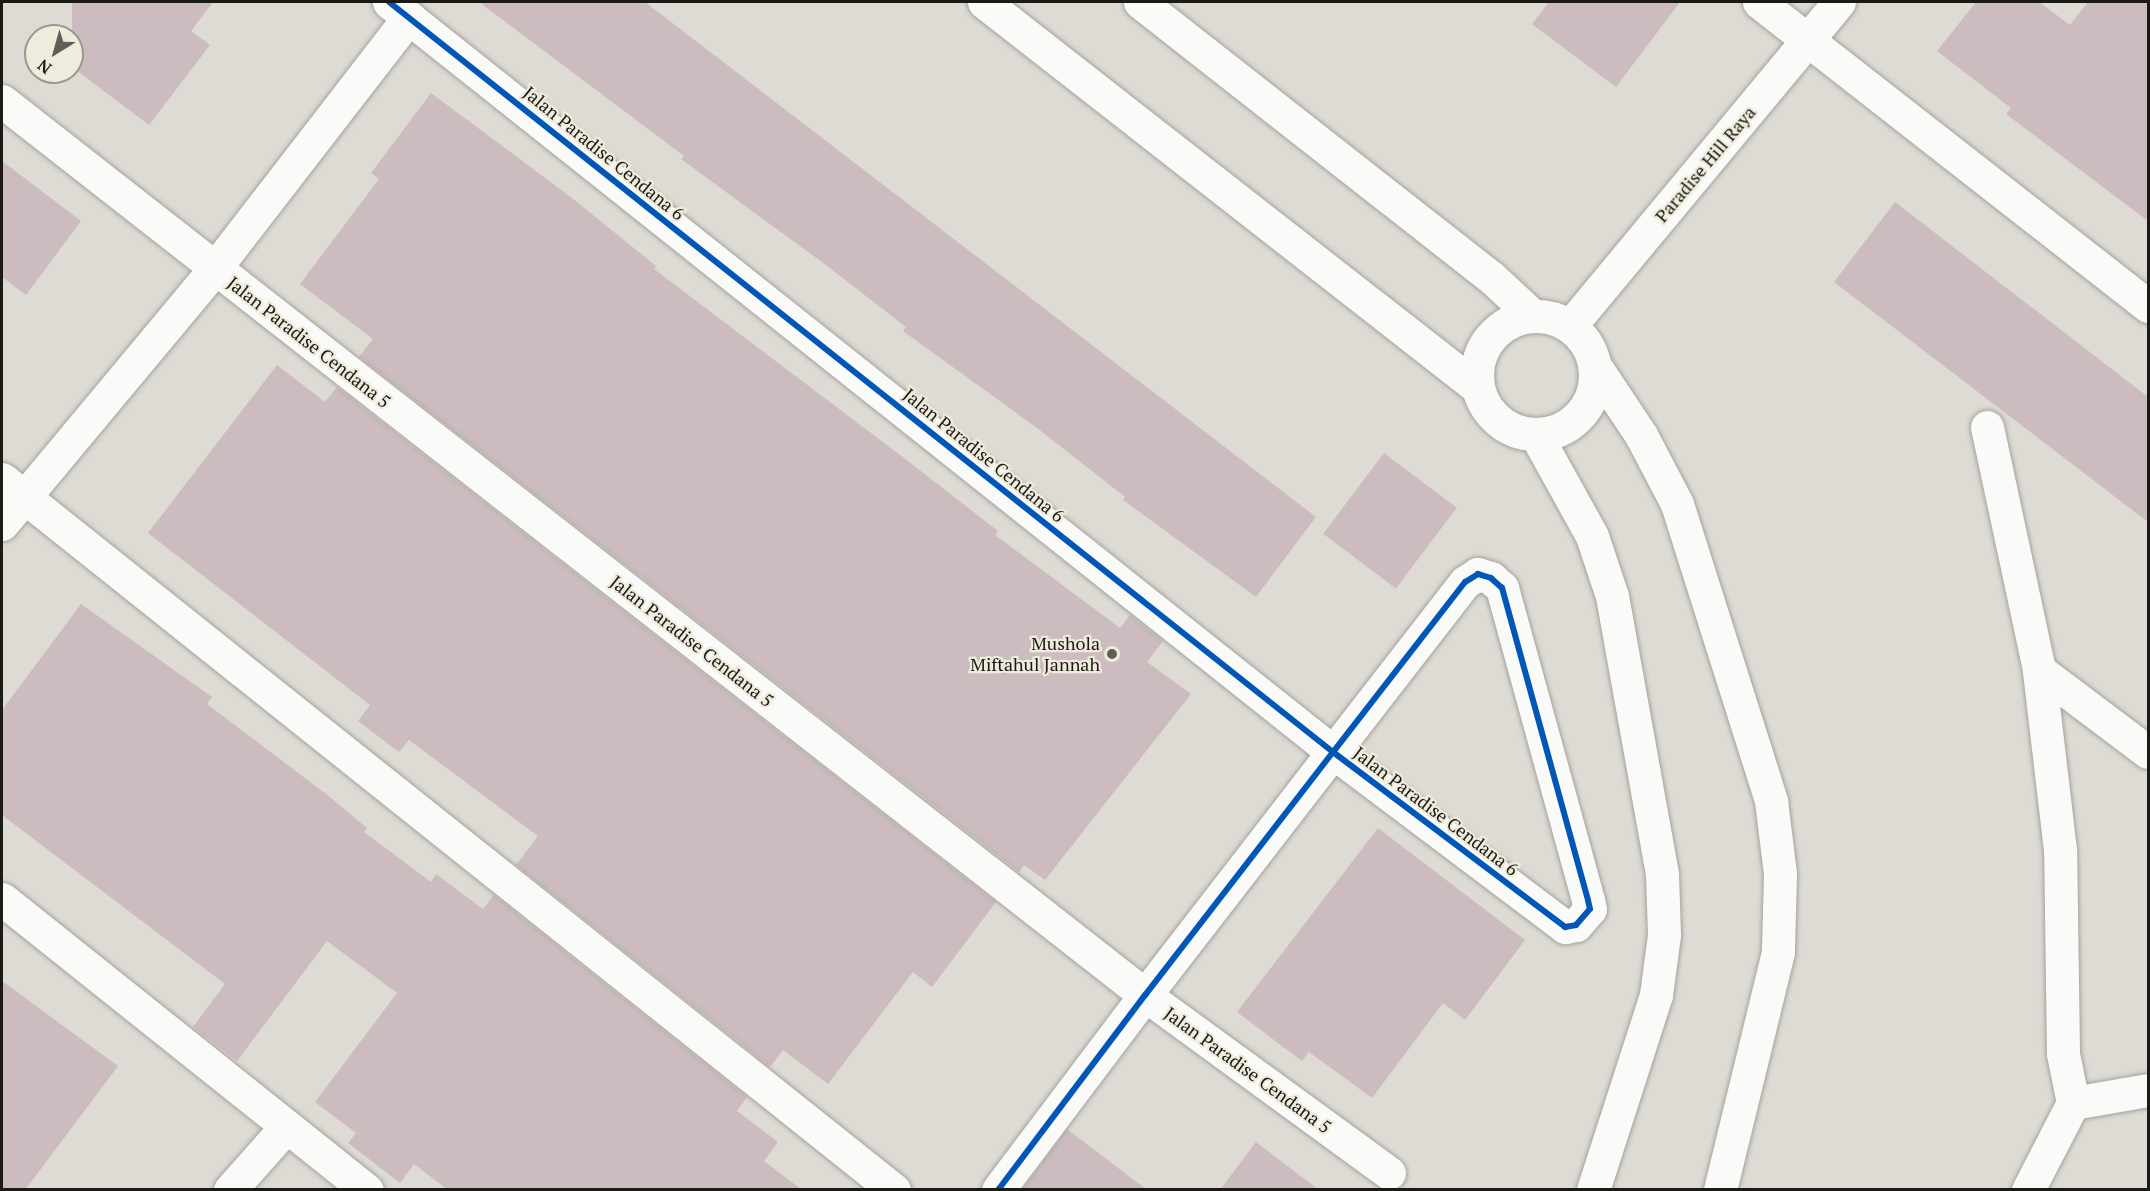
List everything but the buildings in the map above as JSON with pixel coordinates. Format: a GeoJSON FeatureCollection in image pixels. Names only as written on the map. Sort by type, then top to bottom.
{"type":"FeatureCollection","features":[{"type":"Feature","properties":{"kind":"street"},"geometry":{"type":"LineString","coordinates":[[984,2],[1478,388]]}},
{"type":"Feature","properties":{"kind":"street"},"geometry":{"type":"LineString","coordinates":[[1140,2],[1491,277],[1533,316]]}},
{"type":"Feature","properties":{"kind":"street"},"geometry":{"type":"LineString","coordinates":[[1759,2],[2148,306]]}},
{"type":"Feature","properties":{"kind":"street","name":"Paradise Hill Raya"},"geometry":{"type":"LineString","coordinates":[[1570,326],[1809,41],[1839,2]]}},
{"type":"Feature","properties":{"kind":"street"},"geometry":{"type":"LineString","coordinates":[[2,524],[13,488],[215,268],[399,9]]}},
{"type":"Feature","properties":{"kind":"street","name":"Jalan Paradise Cendana 6"},"geometry":{"type":"LineString","coordinates":[[399,9],[1333,752],[1565,927],[1576,925],[1590,909],[1502,588],[1491,578],[1478,574],[1464,582],[1333,752]]}},
{"type":"Feature","properties":{"kind":"street","name":"Jalan Paradise Cendana 5"},"geometry":{"type":"LineString","coordinates":[[2,101],[1145,995],[1389,1173]]}},
{"type":"Feature","properties":{"kind":"street"},"geometry":{"type":"LineString","coordinates":[[1595,366],[1593,391],[1581,413],[1561,429],[1536,435],[1516,431],[1499,421],[1486,407],[1478,388],[1477,367],[1489,340],[1512,321],[1533,316],[1552,318],[1570,326],[1586,344],[1595,366],[1641,435],[1677,504],[1771,801],[1780,873],[1778,952],[1720,1190]]}},
{"type":"Feature","properties":{"kind":"street"},"geometry":{"type":"LineString","coordinates":[[1987,427],[2039,670],[2060,850],[2063,1054],[2073,1103],[2028,1190]]}},
{"type":"Feature","properties":{"kind":"street"},"geometry":{"type":"LineString","coordinates":[[1536,435],[1592,536],[1612,596],[1662,874],[1664,935],[1656,995],[1593,1190]]}},
{"type":"Feature","properties":{"kind":"street"},"geometry":{"type":"LineString","coordinates":[[13,488],[894,1190]]}},
{"type":"Feature","properties":{"kind":"street"},"geometry":{"type":"LineString","coordinates":[[2039,670],[2148,752]]}},
{"type":"Feature","properties":{"kind":"street"},"geometry":{"type":"LineString","coordinates":[[998,1190],[1333,752]]}},
{"type":"Feature","properties":{"kind":"street"},"geometry":{"type":"LineString","coordinates":[[2,899],[285,1128],[367,1190]]}},
{"type":"Feature","properties":{"kind":"street"},"geometry":{"type":"LineString","coordinates":[[2073,1103],[2148,1090]]}},
{"type":"Feature","properties":{"kind":"street"},"geometry":{"type":"LineString","coordinates":[[230,1190],[285,1128]]}},
{"type":"Feature","properties":{"kind":"cycle path"},"geometry":{"type":"LineString","coordinates":[[389,2],[1333,752],[1565,927],[1576,925],[1590,909],[1502,588],[1491,578],[1478,574],[1465,582],[1333,752],[1145,995],[998,1190]]}},
{"type":"Feature","properties":{"kind":"place","name":"Mushola Miftahul Jannah"},"geometry":{"type":"Point","coordinates":[1112,654]}}]}
